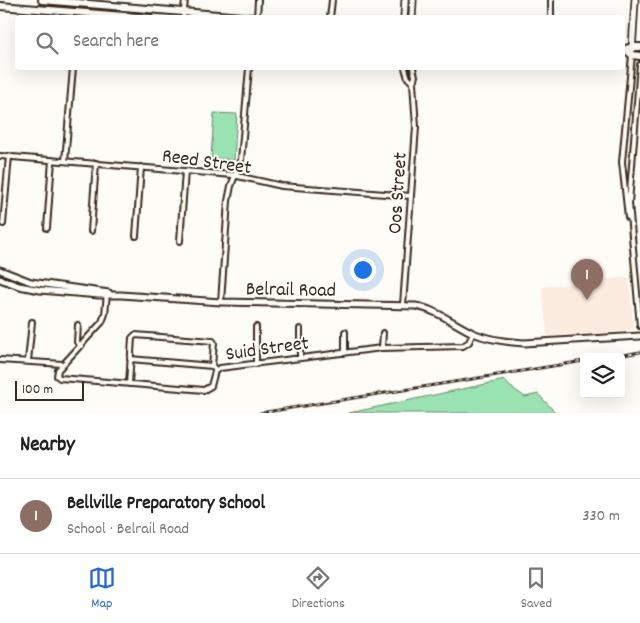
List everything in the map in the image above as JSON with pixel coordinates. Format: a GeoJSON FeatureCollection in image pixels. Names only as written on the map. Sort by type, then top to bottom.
{"type":"FeatureCollection","features":[{"type":"Feature","properties":{"kind":"main road"},"geometry":{"type":"LineString","coordinates":[[42,0],[184,15]]}},
{"type":"Feature","properties":{"kind":"main road"},"geometry":{"type":"LineString","coordinates":[[404,15],[405,0]]}},
{"type":"Feature","properties":{"kind":"main road"},"geometry":{"type":"LineString","coordinates":[[412,15],[413,0]]}},
{"type":"Feature","properties":{"kind":"main road"},"geometry":{"type":"LineString","coordinates":[[627,49],[636,0]]}},
{"type":"Feature","properties":{"kind":"main road"},"geometry":{"type":"LineString","coordinates":[[0,6],[59,10],[76,15]]}},
{"type":"Feature","properties":{"kind":"main road"},"geometry":{"type":"LineString","coordinates":[[627,49],[640,48]]}},
{"type":"Feature","properties":{"kind":"main road"},"geometry":{"type":"LineString","coordinates":[[627,49],[632,55],[640,56]]}},
{"type":"Feature","properties":{"kind":"street"},"geometry":{"type":"LineString","coordinates":[[184,15],[185,0]]}},
{"type":"Feature","properties":{"kind":"street"},"geometry":{"type":"LineString","coordinates":[[257,15],[258,0]]}},
{"type":"Feature","properties":{"kind":"street"},"geometry":{"type":"LineString","coordinates":[[330,15],[332,0]]}},
{"type":"Feature","properties":{"kind":"street"},"geometry":{"type":"LineString","coordinates":[[59,10],[60,1]]}},
{"type":"Feature","properties":{"kind":"street"},"geometry":{"type":"LineString","coordinates":[[551,15],[553,1]]}},
{"type":"Feature","properties":{"kind":"street"},"geometry":{"type":"LineString","coordinates":[[76,3],[76,15]]}},
{"type":"Feature","properties":{"kind":"street"},"geometry":{"type":"LineString","coordinates":[[631,234],[622,162],[632,55]]}},
{"type":"Feature","properties":{"kind":"street"},"geometry":{"type":"LineString","coordinates":[[640,65],[629,203],[640,326]]}},
{"type":"Feature","properties":{"kind":"street"},"geometry":{"type":"LineString","coordinates":[[65,161],[73,70]]}},
{"type":"Feature","properties":{"kind":"street"},"geometry":{"type":"LineString","coordinates":[[221,302],[228,201],[242,154],[249,70]]}},
{"type":"Feature","properties":{"kind":"street","name":"Oos Street"},"geometry":{"type":"LineString","coordinates":[[406,70],[408,78],[413,83]]}},
{"type":"Feature","properties":{"kind":"street","name":"Oos Street"},"geometry":{"type":"LineString","coordinates":[[403,305],[416,127],[414,70]]}},
{"type":"Feature","properties":{"kind":"street","name":"Reed Street"},"geometry":{"type":"LineString","coordinates":[[0,156],[185,171],[236,176],[282,186],[410,196]]}},
{"type":"Feature","properties":{"kind":"street"},"geometry":{"type":"LineString","coordinates":[[3,224],[8,156]]}},
{"type":"Feature","properties":{"kind":"street"},"geometry":{"type":"LineString","coordinates":[[47,228],[52,160]]}},
{"type":"Feature","properties":{"kind":"street"},"geometry":{"type":"LineString","coordinates":[[91,231],[96,164]]}},
{"type":"Feature","properties":{"kind":"street"},"geometry":{"type":"LineString","coordinates":[[136,236],[141,167]]}},
{"type":"Feature","properties":{"kind":"street"},"geometry":{"type":"LineString","coordinates":[[180,241],[185,171]]}},
{"type":"Feature","properties":{"kind":"street","name":"Belrail Road"},"geometry":{"type":"LineString","coordinates":[[0,270],[31,282],[107,294]]}},
{"type":"Feature","properties":{"kind":"street","name":"Belrail Road"},"geometry":{"type":"LineString","coordinates":[[0,279],[19,286],[40,290],[221,302],[403,305],[428,309],[473,333],[496,340],[514,342],[640,336]]}},
{"type":"Feature","properties":{"kind":"street"},"geometry":{"type":"LineString","coordinates":[[0,360],[63,364],[102,322],[105,314],[107,294]]}},
{"type":"Feature","properties":{"kind":"street"},"geometry":{"type":"LineString","coordinates":[[28,361],[32,322]]}},
{"type":"Feature","properties":{"kind":"street"},"geometry":{"type":"LineString","coordinates":[[78,325],[77,342],[81,346]]}},
{"type":"Feature","properties":{"kind":"street"},"geometry":{"type":"LineString","coordinates":[[256,327],[256,364]]}},
{"type":"Feature","properties":{"kind":"street"},"geometry":{"type":"LineString","coordinates":[[300,329],[300,358]]}},
{"type":"Feature","properties":{"kind":"street"},"geometry":{"type":"LineString","coordinates":[[344,332],[345,352]]}},
{"type":"Feature","properties":{"kind":"street"},"geometry":{"type":"LineString","coordinates":[[382,348],[383,333]]}},
{"type":"Feature","properties":{"kind":"street","name":"Suid Street"},"geometry":{"type":"LineString","coordinates":[[63,364],[57,372],[57,376],[62,379],[204,390],[211,386],[216,370],[382,348],[463,346],[469,342],[473,333]]}},
{"type":"Feature","properties":{"kind":"street"},"geometry":{"type":"LineString","coordinates":[[129,384],[132,338],[135,334],[209,340],[214,343],[212,366]]}},
{"type":"Feature","properties":{"kind":"street"},"geometry":{"type":"LineString","coordinates":[[130,359],[212,366],[216,370]]}},
{"type":"Feature","properties":{"kind":"shaded area"},"geometry":{"type":"Polygon","coordinates":[[[629,277],[634,329],[606,333],[549,336],[547,333],[542,287],[629,277]]]}},
{"type":"Feature","properties":{"kind":"green space"},"geometry":{"type":"Polygon","coordinates":[[[214,113],[237,114],[234,160],[211,158],[214,113]]]}},
{"type":"Feature","properties":{"kind":"green space"},"geometry":{"type":"Polygon","coordinates":[[[505,380],[508,385],[525,397],[538,394],[556,413],[349,413],[505,380]]]}},
{"type":"Feature","properties":{"kind":"railway"},"geometry":{"type":"LineString","coordinates":[[625,355],[640,352]]}},
{"type":"Feature","properties":{"kind":"railway"},"geometry":{"type":"LineString","coordinates":[[260,413],[580,362]]}},
{"type":"Feature","properties":{"kind":"place","name":"Bellville Preparatory School"},"geometry":{"type":"Point","coordinates":[587,300]}}]}
